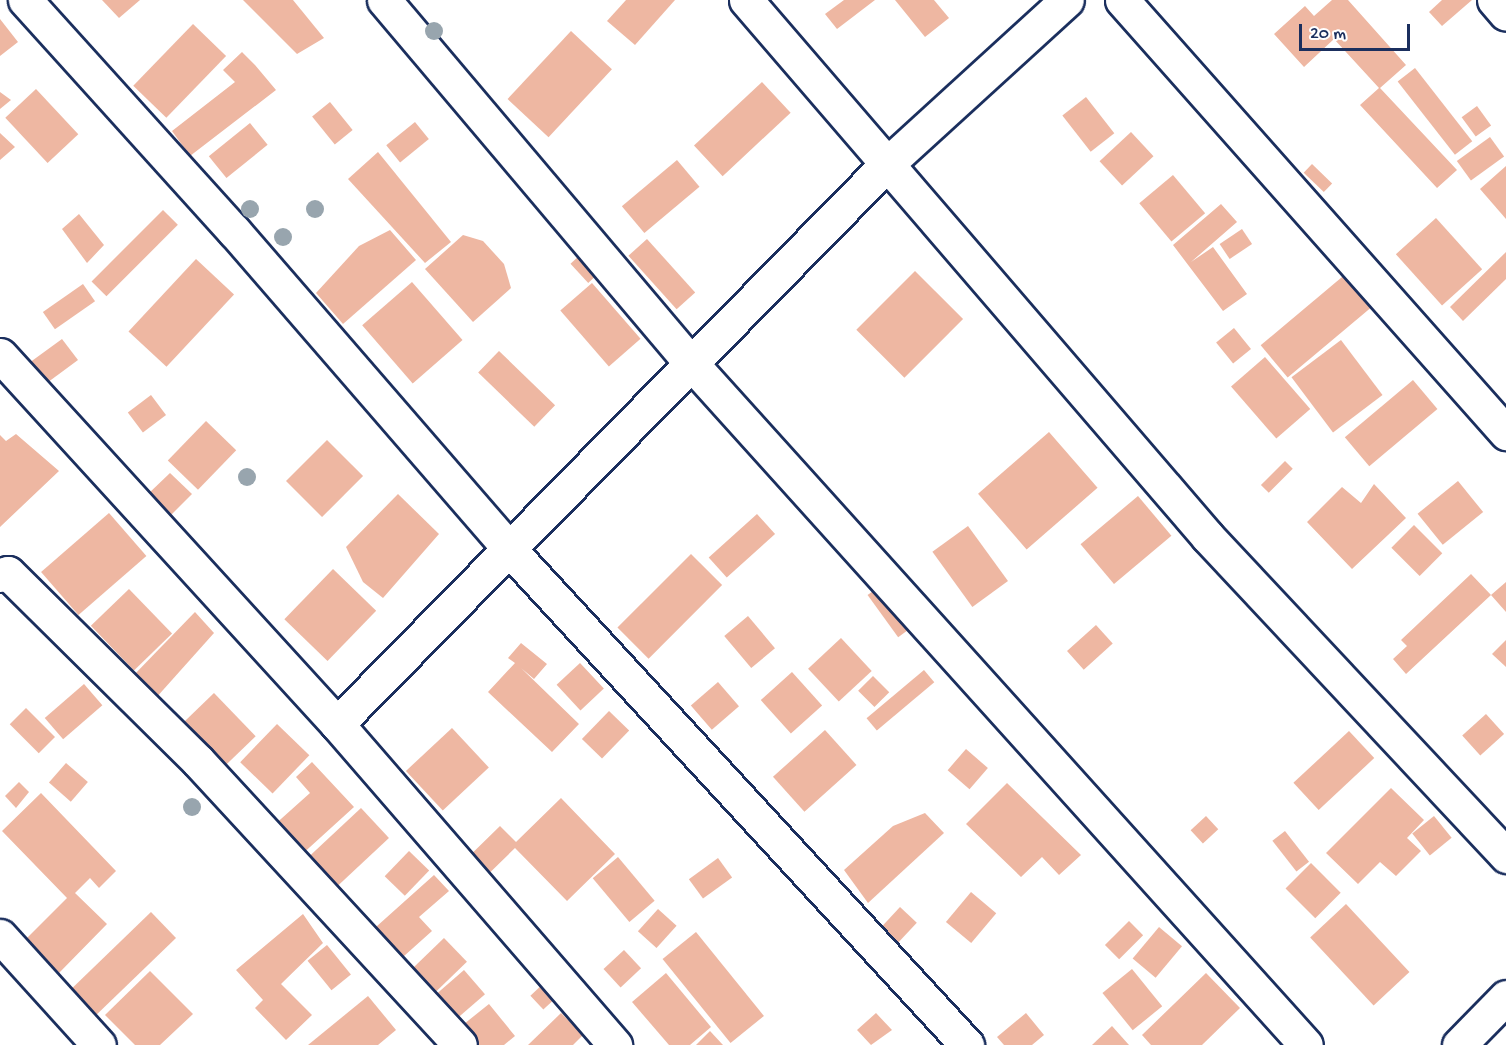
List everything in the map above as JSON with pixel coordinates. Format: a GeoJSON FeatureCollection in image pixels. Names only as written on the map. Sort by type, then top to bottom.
{"type":"FeatureCollection","features":[{"type":"Feature","properties":{"kind":"street"},"geometry":{"type":"LineString","coordinates":[[25,0],[234,231],[510,550],[967,1045]]}},
{"type":"Feature","properties":{"kind":"street"},"geometry":{"type":"LineString","coordinates":[[384,0],[691,363],[1306,1045]]}},
{"type":"Feature","properties":{"kind":"street"},"geometry":{"type":"LineString","coordinates":[[746,0],[885,166],[1208,537],[1506,856]]}},
{"type":"Feature","properties":{"kind":"street"},"geometry":{"type":"LineString","coordinates":[[337,724],[885,166],[1067,0]]}},
{"type":"Feature","properties":{"kind":"street"},"geometry":{"type":"LineString","coordinates":[[1122,0],[1506,433]]}},
{"type":"Feature","properties":{"kind":"street"},"geometry":{"type":"LineString","coordinates":[[1494,0],[1506,14]]}},
{"type":"Feature","properties":{"kind":"street"},"geometry":{"type":"LineString","coordinates":[[0,355],[337,724],[615,1045]]}},
{"type":"Feature","properties":{"kind":"street"},"geometry":{"type":"LineString","coordinates":[[0,575],[8,573],[198,761],[460,1045]]}},
{"type":"Feature","properties":{"kind":"street"},"geometry":{"type":"LineString","coordinates":[[0,936],[99,1045]]}},
{"type":"Feature","properties":{"kind":"street"},"geometry":{"type":"LineString","coordinates":[[1459,1045],[1506,997]]}},
{"type":"Feature","properties":{"kind":"building"},"geometry":{"type":"Polygon","coordinates":[[[102,0],[140,0],[119,18],[102,0]]]}},
{"type":"Feature","properties":{"kind":"building"},"geometry":{"type":"Polygon","coordinates":[[[243,0],[293,0],[324,38],[297,54],[243,0]]]}},
{"type":"Feature","properties":{"kind":"building"},"geometry":{"type":"Polygon","coordinates":[[[626,0],[675,0],[635,45],[607,21],[626,0]]]}},
{"type":"Feature","properties":{"kind":"building"},"geometry":{"type":"Polygon","coordinates":[[[844,0],[875,0],[837,29],[825,14],[844,0]]]}},
{"type":"Feature","properties":{"kind":"building"},"geometry":{"type":"Polygon","coordinates":[[[895,0],[934,0],[949,18],[925,37],[895,0]]]}},
{"type":"Feature","properties":{"kind":"building"},"geometry":{"type":"Polygon","coordinates":[[[1332,0],[1348,0],[1406,65],[1380,88],[1457,170],[1437,188],[1360,105],[1379,88],[1334,39],[1304,67],[1274,34],[1305,6],[1314,16],[1332,0]]]}},
{"type":"Feature","properties":{"kind":"building"},"geometry":{"type":"Polygon","coordinates":[[[1442,0],[1472,0],[1442,26],[1429,12],[1442,0]]]}},
{"type":"Feature","properties":{"kind":"building"},"geometry":{"type":"Polygon","coordinates":[[[0,19],[18,42],[0,56],[0,19]]]}},
{"type":"Feature","properties":{"kind":"building"},"geometry":{"type":"Polygon","coordinates":[[[193,24],[226,56],[166,118],[133,86],[193,24]]]}},
{"type":"Feature","properties":{"kind":"building"},"geometry":{"type":"Polygon","coordinates":[[[571,31],[612,69],[549,137],[508,99],[571,31]]]}},
{"type":"Feature","properties":{"kind":"building"},"geometry":{"type":"Polygon","coordinates":[[[242,52],[276,90],[190,156],[172,131],[235,82],[223,70],[242,52]]]}},
{"type":"Feature","properties":{"kind":"building"},"geometry":{"type":"Polygon","coordinates":[[[1415,68],[1472,141],[1455,155],[1398,82],[1415,68]]]}},
{"type":"Feature","properties":{"kind":"building"},"geometry":{"type":"Polygon","coordinates":[[[762,82],[791,113],[723,176],[694,145],[762,82]]]}},
{"type":"Feature","properties":{"kind":"building"},"geometry":{"type":"Polygon","coordinates":[[[36,89],[78,134],[48,163],[5,118],[36,89]]]}},
{"type":"Feature","properties":{"kind":"building"},"geometry":{"type":"Polygon","coordinates":[[[0,92],[11,100],[0,109],[0,92]]]}},
{"type":"Feature","properties":{"kind":"building"},"geometry":{"type":"Polygon","coordinates":[[[1086,97],[1114,133],[1091,152],[1062,115],[1086,97]]]}},
{"type":"Feature","properties":{"kind":"building"},"geometry":{"type":"Polygon","coordinates":[[[330,102],[353,130],[335,144],[312,116],[330,102]]]}},
{"type":"Feature","properties":{"kind":"building"},"geometry":{"type":"Polygon","coordinates":[[[1477,106],[1491,125],[1476,137],[1462,117],[1477,106]]]}},
{"type":"Feature","properties":{"kind":"building"},"geometry":{"type":"Polygon","coordinates":[[[415,122],[429,139],[400,162],[386,145],[415,122]]]}},
{"type":"Feature","properties":{"kind":"building"},"geometry":{"type":"Polygon","coordinates":[[[250,123],[268,145],[226,178],[209,156],[250,123]]]}},
{"type":"Feature","properties":{"kind":"building"},"geometry":{"type":"Polygon","coordinates":[[[1131,132],[1154,156],[1122,185],[1100,161],[1131,132]]]}},
{"type":"Feature","properties":{"kind":"building"},"geometry":{"type":"Polygon","coordinates":[[[0,133],[15,147],[0,160],[0,133]]]}},
{"type":"Feature","properties":{"kind":"building"},"geometry":{"type":"Polygon","coordinates":[[[1490,137],[1504,156],[1471,181],[1457,161],[1490,137]]]}},
{"type":"Feature","properties":{"kind":"building"},"geometry":{"type":"Polygon","coordinates":[[[378,152],[451,242],[425,263],[348,179],[378,152]]]}},
{"type":"Feature","properties":{"kind":"building"},"geometry":{"type":"Polygon","coordinates":[[[677,160],[699,187],[644,233],[622,206],[677,160]]]}},
{"type":"Feature","properties":{"kind":"building"},"geometry":{"type":"Polygon","coordinates":[[[1312,164],[1332,183],[1324,192],[1304,173],[1312,164]]]}},
{"type":"Feature","properties":{"kind":"building"},"geometry":{"type":"Polygon","coordinates":[[[1506,166],[1506,219],[1480,189],[1506,166]]]}},
{"type":"Feature","properties":{"kind":"building"},"geometry":{"type":"Polygon","coordinates":[[[1173,175],[1205,213],[1171,242],[1139,203],[1173,175]]]}},
{"type":"Feature","properties":{"kind":"building"},"geometry":{"type":"Polygon","coordinates":[[[1221,204],[1237,222],[1191,262],[1213,247],[1247,294],[1223,311],[1173,245],[1221,204]]]}},
{"type":"Feature","properties":{"kind":"building"},"geometry":{"type":"Polygon","coordinates":[[[163,210],[178,225],[106,296],[92,281],[163,210]]]}},
{"type":"Feature","properties":{"kind":"building"},"geometry":{"type":"Polygon","coordinates":[[[79,214],[104,245],[87,263],[62,229],[79,214]]]}},
{"type":"Feature","properties":{"kind":"building"},"geometry":{"type":"Polygon","coordinates":[[[1436,218],[1482,269],[1442,305],[1396,254],[1436,218]]]}},
{"type":"Feature","properties":{"kind":"building"},"geometry":{"type":"Polygon","coordinates":[[[1242,229],[1252,244],[1230,259],[1220,244],[1242,229]]]}},
{"type":"Feature","properties":{"kind":"building"},"geometry":{"type":"Polygon","coordinates":[[[390,230],[416,260],[343,324],[316,293],[359,246],[390,230]]]}},
{"type":"Feature","properties":{"kind":"building"},"geometry":{"type":"Polygon","coordinates":[[[463,235],[483,241],[504,264],[511,288],[473,322],[425,269],[463,235]]]}},
{"type":"Feature","properties":{"kind":"building"},"geometry":{"type":"Polygon","coordinates":[[[647,239],[695,293],[677,309],[628,256],[647,239]]]}},
{"type":"Feature","properties":{"kind":"building"},"geometry":{"type":"Polygon","coordinates":[[[1506,252],[1506,279],[1463,321],[1450,307],[1506,252]]]}},
{"type":"Feature","properties":{"kind":"building"},"geometry":{"type":"Polygon","coordinates":[[[580,255],[598,274],[588,283],[570,264],[580,255]]]}},
{"type":"Feature","properties":{"kind":"building"},"geometry":{"type":"Polygon","coordinates":[[[196,259],[234,294],[167,367],[128,331],[196,259]]]}},
{"type":"Feature","properties":{"kind":"building"},"geometry":{"type":"Polygon","coordinates":[[[915,271],[963,319],[904,378],[856,330],[915,271]]]}},
{"type":"Feature","properties":{"kind":"building"},"geometry":{"type":"Polygon","coordinates":[[[1348,272],[1375,304],[1288,377],[1261,345],[1348,272]]]}},
{"type":"Feature","properties":{"kind":"building"},"geometry":{"type":"Polygon","coordinates":[[[412,282],[463,340],[413,383],[362,325],[412,282]]]}},
{"type":"Feature","properties":{"kind":"building"},"geometry":{"type":"Polygon","coordinates":[[[592,283],[641,339],[609,366],[560,311],[592,283]]]}},
{"type":"Feature","properties":{"kind":"building"},"geometry":{"type":"Polygon","coordinates":[[[83,284],[95,301],[55,329],[43,312],[83,284]]]}},
{"type":"Feature","properties":{"kind":"building"},"geometry":{"type":"Polygon","coordinates":[[[1234,328],[1251,349],[1233,363],[1216,342],[1234,328]]]}},
{"type":"Feature","properties":{"kind":"building"},"geometry":{"type":"Polygon","coordinates":[[[62,339],[78,360],[36,391],[29,363],[62,339]]]}},
{"type":"Feature","properties":{"kind":"building"},"geometry":{"type":"Polygon","coordinates":[[[1341,340],[1383,395],[1333,432],[1291,377],[1341,340]]]}},
{"type":"Feature","properties":{"kind":"building"},"geometry":{"type":"Polygon","coordinates":[[[499,351],[555,405],[534,427],[478,373],[499,351]]]}},
{"type":"Feature","properties":{"kind":"building"},"geometry":{"type":"Polygon","coordinates":[[[1265,357],[1310,409],[1276,439],[1231,387],[1265,357]]]}},
{"type":"Feature","properties":{"kind":"building"},"geometry":{"type":"Polygon","coordinates":[[[1413,380],[1437,409],[1369,466],[1345,437],[1413,380]]]}},
{"type":"Feature","properties":{"kind":"building"},"geometry":{"type":"Polygon","coordinates":[[[151,395],[166,415],[143,432],[128,412],[151,395]]]}},
{"type":"Feature","properties":{"kind":"building"},"geometry":{"type":"Polygon","coordinates":[[[206,421],[236,450],[198,490],[168,461],[206,421]]]}},
{"type":"Feature","properties":{"kind":"building"},"geometry":{"type":"Polygon","coordinates":[[[1049,432],[1098,488],[1027,550],[978,494],[1049,432]]]}},
{"type":"Feature","properties":{"kind":"building"},"geometry":{"type":"Polygon","coordinates":[[[16,434],[59,471],[0,527],[0,435],[6,441],[16,434]]]}},
{"type":"Feature","properties":{"kind":"building"},"geometry":{"type":"Polygon","coordinates":[[[327,440],[363,476],[322,517],[286,481],[327,440]]]}},
{"type":"Feature","properties":{"kind":"building"},"geometry":{"type":"Polygon","coordinates":[[[1285,461],[1293,469],[1269,493],[1261,485],[1285,461]]]}},
{"type":"Feature","properties":{"kind":"building"},"geometry":{"type":"Polygon","coordinates":[[[170,473],[192,494],[165,521],[147,495],[170,473]]]}},
{"type":"Feature","properties":{"kind":"building"},"geometry":{"type":"Polygon","coordinates":[[[1458,481],[1483,512],[1443,545],[1418,514],[1458,481]]]}},
{"type":"Feature","properties":{"kind":"building"},"geometry":{"type":"Polygon","coordinates":[[[1374,484],[1406,518],[1352,569],[1307,522],[1342,487],[1361,503],[1374,484]]]}},
{"type":"Feature","properties":{"kind":"building"},"geometry":{"type":"Polygon","coordinates":[[[398,494],[439,534],[383,598],[363,582],[346,547],[398,494]]]}},
{"type":"Feature","properties":{"kind":"building"},"geometry":{"type":"Polygon","coordinates":[[[1138,496],[1171,536],[1114,584],[1081,544],[1138,496]]]}},
{"type":"Feature","properties":{"kind":"building"},"geometry":{"type":"Polygon","coordinates":[[[109,513],[146,556],[78,615],[41,572],[109,513]]]}},
{"type":"Feature","properties":{"kind":"building"},"geometry":{"type":"Polygon","coordinates":[[[757,514],[775,534],[727,578],[709,557],[757,514]]]}},
{"type":"Feature","properties":{"kind":"building"},"geometry":{"type":"Polygon","coordinates":[[[1414,525],[1442,553],[1420,576],[1391,548],[1414,525]]]}},
{"type":"Feature","properties":{"kind":"building"},"geometry":{"type":"Polygon","coordinates":[[[968,526],[1008,581],[972,607],[932,552],[968,526]]]}},
{"type":"Feature","properties":{"kind":"building"},"geometry":{"type":"Polygon","coordinates":[[[691,554],[722,585],[649,659],[617,628],[691,554]]]}},
{"type":"Feature","properties":{"kind":"building"},"geometry":{"type":"Polygon","coordinates":[[[333,569],[376,611],[328,661],[284,619],[333,569]]]}},
{"type":"Feature","properties":{"kind":"building"},"geometry":{"type":"Polygon","coordinates":[[[1471,574],[1491,595],[1406,674],[1393,659],[1407,646],[1401,640],[1471,574]]]}},
{"type":"Feature","properties":{"kind":"building"},"geometry":{"type":"Polygon","coordinates":[[[887,581],[918,623],[898,637],[868,595],[887,581]]]}},
{"type":"Feature","properties":{"kind":"building"},"geometry":{"type":"Polygon","coordinates":[[[1506,582],[1506,612],[1491,595],[1506,582]]]}},
{"type":"Feature","properties":{"kind":"building"},"geometry":{"type":"Polygon","coordinates":[[[129,589],[172,634],[134,670],[91,626],[129,589]]]}},
{"type":"Feature","properties":{"kind":"building"},"geometry":{"type":"Polygon","coordinates":[[[195,612],[214,633],[155,699],[131,678],[195,612]]]}},
{"type":"Feature","properties":{"kind":"building"},"geometry":{"type":"Polygon","coordinates":[[[748,616],[775,648],[751,668],[724,636],[748,616]]]}},
{"type":"Feature","properties":{"kind":"building"},"geometry":{"type":"Polygon","coordinates":[[[1096,625],[1113,644],[1084,670],[1067,651],[1096,625]]]}},
{"type":"Feature","properties":{"kind":"building"},"geometry":{"type":"Polygon","coordinates":[[[841,638],[872,671],[839,702],[808,669],[841,638]]]}},
{"type":"Feature","properties":{"kind":"building"},"geometry":{"type":"Polygon","coordinates":[[[1506,640],[1506,667],[1492,654],[1506,640]]]}},
{"type":"Feature","properties":{"kind":"building"},"geometry":{"type":"Polygon","coordinates":[[[521,643],[547,664],[534,679],[521,668],[579,724],[552,752],[488,692],[515,663],[508,658],[521,643]]]}},
{"type":"Feature","properties":{"kind":"building"},"geometry":{"type":"Polygon","coordinates":[[[580,663],[604,689],[580,710],[557,685],[580,663]]]}},
{"type":"Feature","properties":{"kind":"building"},"geometry":{"type":"Polygon","coordinates":[[[924,670],[934,682],[877,730],[867,718],[924,670]]]}},
{"type":"Feature","properties":{"kind":"building"},"geometry":{"type":"Polygon","coordinates":[[[792,672],[822,705],[791,734],[761,700],[792,672]]]}},
{"type":"Feature","properties":{"kind":"building"},"geometry":{"type":"Polygon","coordinates":[[[873,676],[889,692],[874,707],[858,691],[873,676]]]}},
{"type":"Feature","properties":{"kind":"building"},"geometry":{"type":"Polygon","coordinates":[[[718,682],[739,706],[712,730],[691,706],[718,682]]]}},
{"type":"Feature","properties":{"kind":"building"},"geometry":{"type":"Polygon","coordinates":[[[84,684],[102,705],[63,739],[45,718],[84,684]]]}},
{"type":"Feature","properties":{"kind":"building"},"geometry":{"type":"Polygon","coordinates":[[[214,693],[256,736],[223,767],[182,724],[214,693]]]}},
{"type":"Feature","properties":{"kind":"building"},"geometry":{"type":"Polygon","coordinates":[[[26,708],[55,737],[39,753],[10,724],[26,708]]]}},
{"type":"Feature","properties":{"kind":"building"},"geometry":{"type":"Polygon","coordinates":[[[609,711],[629,730],[602,759],[582,739],[609,711]]]}},
{"type":"Feature","properties":{"kind":"building"},"geometry":{"type":"Polygon","coordinates":[[[1486,714],[1504,734],[1480,755],[1462,735],[1486,714]]]}},
{"type":"Feature","properties":{"kind":"building"},"geometry":{"type":"Polygon","coordinates":[[[277,724],[309,755],[273,793],[240,762],[277,724]]]}},
{"type":"Feature","properties":{"kind":"building"},"geometry":{"type":"Polygon","coordinates":[[[452,728],[489,767],[443,810],[406,771],[452,728]]]}},
{"type":"Feature","properties":{"kind":"building"},"geometry":{"type":"Polygon","coordinates":[[[825,730],[856,765],[804,812],[773,777],[825,730]]]}},
{"type":"Feature","properties":{"kind":"building"},"geometry":{"type":"Polygon","coordinates":[[[1349,731],[1374,758],[1319,810],[1293,783],[1349,731]]]}},
{"type":"Feature","properties":{"kind":"building"},"geometry":{"type":"Polygon","coordinates":[[[966,749],[988,768],[970,789],[948,770],[966,749]]]}},
{"type":"Feature","properties":{"kind":"building"},"geometry":{"type":"Polygon","coordinates":[[[312,762],[354,807],[299,857],[272,827],[310,793],[296,777],[312,762]]]}},
{"type":"Feature","properties":{"kind":"building"},"geometry":{"type":"Polygon","coordinates":[[[66,763],[88,782],[71,802],[49,783],[66,763]]]}},
{"type":"Feature","properties":{"kind":"building"},"geometry":{"type":"Polygon","coordinates":[[[19,782],[29,792],[16,808],[5,796],[19,782]]]}},
{"type":"Feature","properties":{"kind":"building"},"geometry":{"type":"Polygon","coordinates":[[[1007,783],[1081,855],[1059,875],[1042,857],[1021,877],[966,824],[1007,783]]]}},
{"type":"Feature","properties":{"kind":"building"},"geometry":{"type":"Polygon","coordinates":[[[1391,788],[1424,820],[1407,838],[1421,851],[1396,876],[1380,862],[1358,884],[1326,853],[1391,788]]]}},
{"type":"Feature","properties":{"kind":"building"},"geometry":{"type":"Polygon","coordinates":[[[41,793],[116,871],[99,888],[90,878],[75,893],[107,924],[59,973],[25,940],[67,898],[2,831],[41,793]]]}},
{"type":"Feature","properties":{"kind":"building"},"geometry":{"type":"Polygon","coordinates":[[[561,798],[615,854],[567,901],[515,848],[474,888],[456,869],[500,826],[516,842],[561,798]]]}},
{"type":"Feature","properties":{"kind":"building"},"geometry":{"type":"Polygon","coordinates":[[[361,808],[389,838],[337,886],[309,856],[361,808]]]}},
{"type":"Feature","properties":{"kind":"building"},"geometry":{"type":"Polygon","coordinates":[[[925,813],[944,833],[868,903],[844,870],[893,826],[925,813]]]}},
{"type":"Feature","properties":{"kind":"building"},"geometry":{"type":"Polygon","coordinates":[[[1206,816],[1218,829],[1203,843],[1191,830],[1206,816]]]}},
{"type":"Feature","properties":{"kind":"building"},"geometry":{"type":"Polygon","coordinates":[[[1434,816],[1452,838],[1430,855],[1412,834],[1434,816]]]}},
{"type":"Feature","properties":{"kind":"building"},"geometry":{"type":"Polygon","coordinates":[[[1285,831],[1309,862],[1296,872],[1272,841],[1285,831]]]}},
{"type":"Feature","properties":{"kind":"building"},"geometry":{"type":"Polygon","coordinates":[[[409,851],[429,870],[405,896],[385,876],[409,851]]]}},
{"type":"Feature","properties":{"kind":"building"},"geometry":{"type":"Polygon","coordinates":[[[618,857],[655,901],[629,922],[593,878],[618,857]]]}},
{"type":"Feature","properties":{"kind":"building"},"geometry":{"type":"Polygon","coordinates":[[[718,858],[732,877],[703,899],[689,879],[718,858]]]}},
{"type":"Feature","properties":{"kind":"building"},"geometry":{"type":"Polygon","coordinates":[[[1311,863],[1341,893],[1315,918],[1286,888],[1311,863]]]}},
{"type":"Feature","properties":{"kind":"building"},"geometry":{"type":"Polygon","coordinates":[[[434,875],[449,891],[419,917],[432,931],[394,965],[367,935],[434,875]]]}},
{"type":"Feature","properties":{"kind":"building"},"geometry":{"type":"Polygon","coordinates":[[[971,892],[996,913],[971,943],[946,922],[971,892]]]}},
{"type":"Feature","properties":{"kind":"building"},"geometry":{"type":"Polygon","coordinates":[[[1346,904],[1409,972],[1374,1005],[1310,937],[1346,904]]]}},
{"type":"Feature","properties":{"kind":"building"},"geometry":{"type":"Polygon","coordinates":[[[900,907],[917,923],[894,947],[877,931],[900,907]]]}},
{"type":"Feature","properties":{"kind":"building"},"geometry":{"type":"Polygon","coordinates":[[[658,909],[677,926],[657,948],[638,931],[658,909]]]}},
{"type":"Feature","properties":{"kind":"building"},"geometry":{"type":"Polygon","coordinates":[[[151,912],[176,938],[91,1020],[66,994],[151,912]]]}},
{"type":"Feature","properties":{"kind":"building"},"geometry":{"type":"Polygon","coordinates":[[[303,914],[323,943],[281,984],[312,1015],[286,1040],[255,1008],[263,1000],[236,970],[303,914]]]}},
{"type":"Feature","properties":{"kind":"building"},"geometry":{"type":"Polygon","coordinates":[[[1129,921],[1143,935],[1119,959],[1105,945],[1129,921]]]}},
{"type":"Feature","properties":{"kind":"building"},"geometry":{"type":"Polygon","coordinates":[[[1159,927],[1182,946],[1156,978],[1133,958],[1159,927]]]}},
{"type":"Feature","properties":{"kind":"building"},"geometry":{"type":"Polygon","coordinates":[[[696,932],[764,1016],[731,1043],[663,959],[696,932]]]}},
{"type":"Feature","properties":{"kind":"building"},"geometry":{"type":"Polygon","coordinates":[[[444,938],[467,962],[431,996],[408,973],[444,938]]]}},
{"type":"Feature","properties":{"kind":"building"},"geometry":{"type":"Polygon","coordinates":[[[327,945],[351,975],[331,990],[308,961],[327,945]]]}},
{"type":"Feature","properties":{"kind":"building"},"geometry":{"type":"Polygon","coordinates":[[[624,950],[641,968],[621,987],[604,969],[624,950]]]}},
{"type":"Feature","properties":{"kind":"building"},"geometry":{"type":"Polygon","coordinates":[[[1132,969],[1162,1006],[1133,1030],[1102,993],[1132,969]]]}},
{"type":"Feature","properties":{"kind":"building"},"geometry":{"type":"Polygon","coordinates":[[[464,970],[485,994],[447,1028],[426,1003],[464,970]]]}},
{"type":"Feature","properties":{"kind":"building"},"geometry":{"type":"Polygon","coordinates":[[[150,971],[193,1014],[160,1045],[135,1045],[105,1015],[150,971]]]}},
{"type":"Feature","properties":{"kind":"building"},"geometry":{"type":"Polygon","coordinates":[[[666,973],[711,1027],[690,1045],[669,1045],[632,1002],[666,973]]]}},
{"type":"Feature","properties":{"kind":"building"},"geometry":{"type":"Polygon","coordinates":[[[1206,973],[1240,1008],[1202,1045],[1151,1045],[1142,1035],[1206,973]]]}},
{"type":"Feature","properties":{"kind":"building"},"geometry":{"type":"Polygon","coordinates":[[[545,982],[558,996],[543,1010],[530,996],[545,982]]]}},
{"type":"Feature","properties":{"kind":"building"},"geometry":{"type":"Polygon","coordinates":[[[368,996],[396,1030],[378,1045],[308,1045],[368,996]]]}},
{"type":"Feature","properties":{"kind":"building"},"geometry":{"type":"Polygon","coordinates":[[[489,1004],[515,1036],[504,1045],[472,1045],[459,1028],[489,1004]]]}},
{"type":"Feature","properties":{"kind":"building"},"geometry":{"type":"Polygon","coordinates":[[[561,1013],[583,1035],[573,1045],[528,1045],[561,1013]]]}},
{"type":"Feature","properties":{"kind":"building"},"geometry":{"type":"Polygon","coordinates":[[[876,1013],[892,1030],[871,1045],[857,1030],[876,1013]]]}},
{"type":"Feature","properties":{"kind":"building"},"geometry":{"type":"Polygon","coordinates":[[[1026,1013],[1044,1035],[1032,1045],[1004,1045],[997,1037],[1026,1013]]]}},
{"type":"Feature","properties":{"kind":"building"},"geometry":{"type":"Polygon","coordinates":[[[1112,1026],[1129,1045],[1092,1045],[1112,1026]]]}},
{"type":"Feature","properties":{"kind":"building"},"geometry":{"type":"Polygon","coordinates":[[[710,1031],[723,1045],[696,1045],[710,1031]]]}}]}
